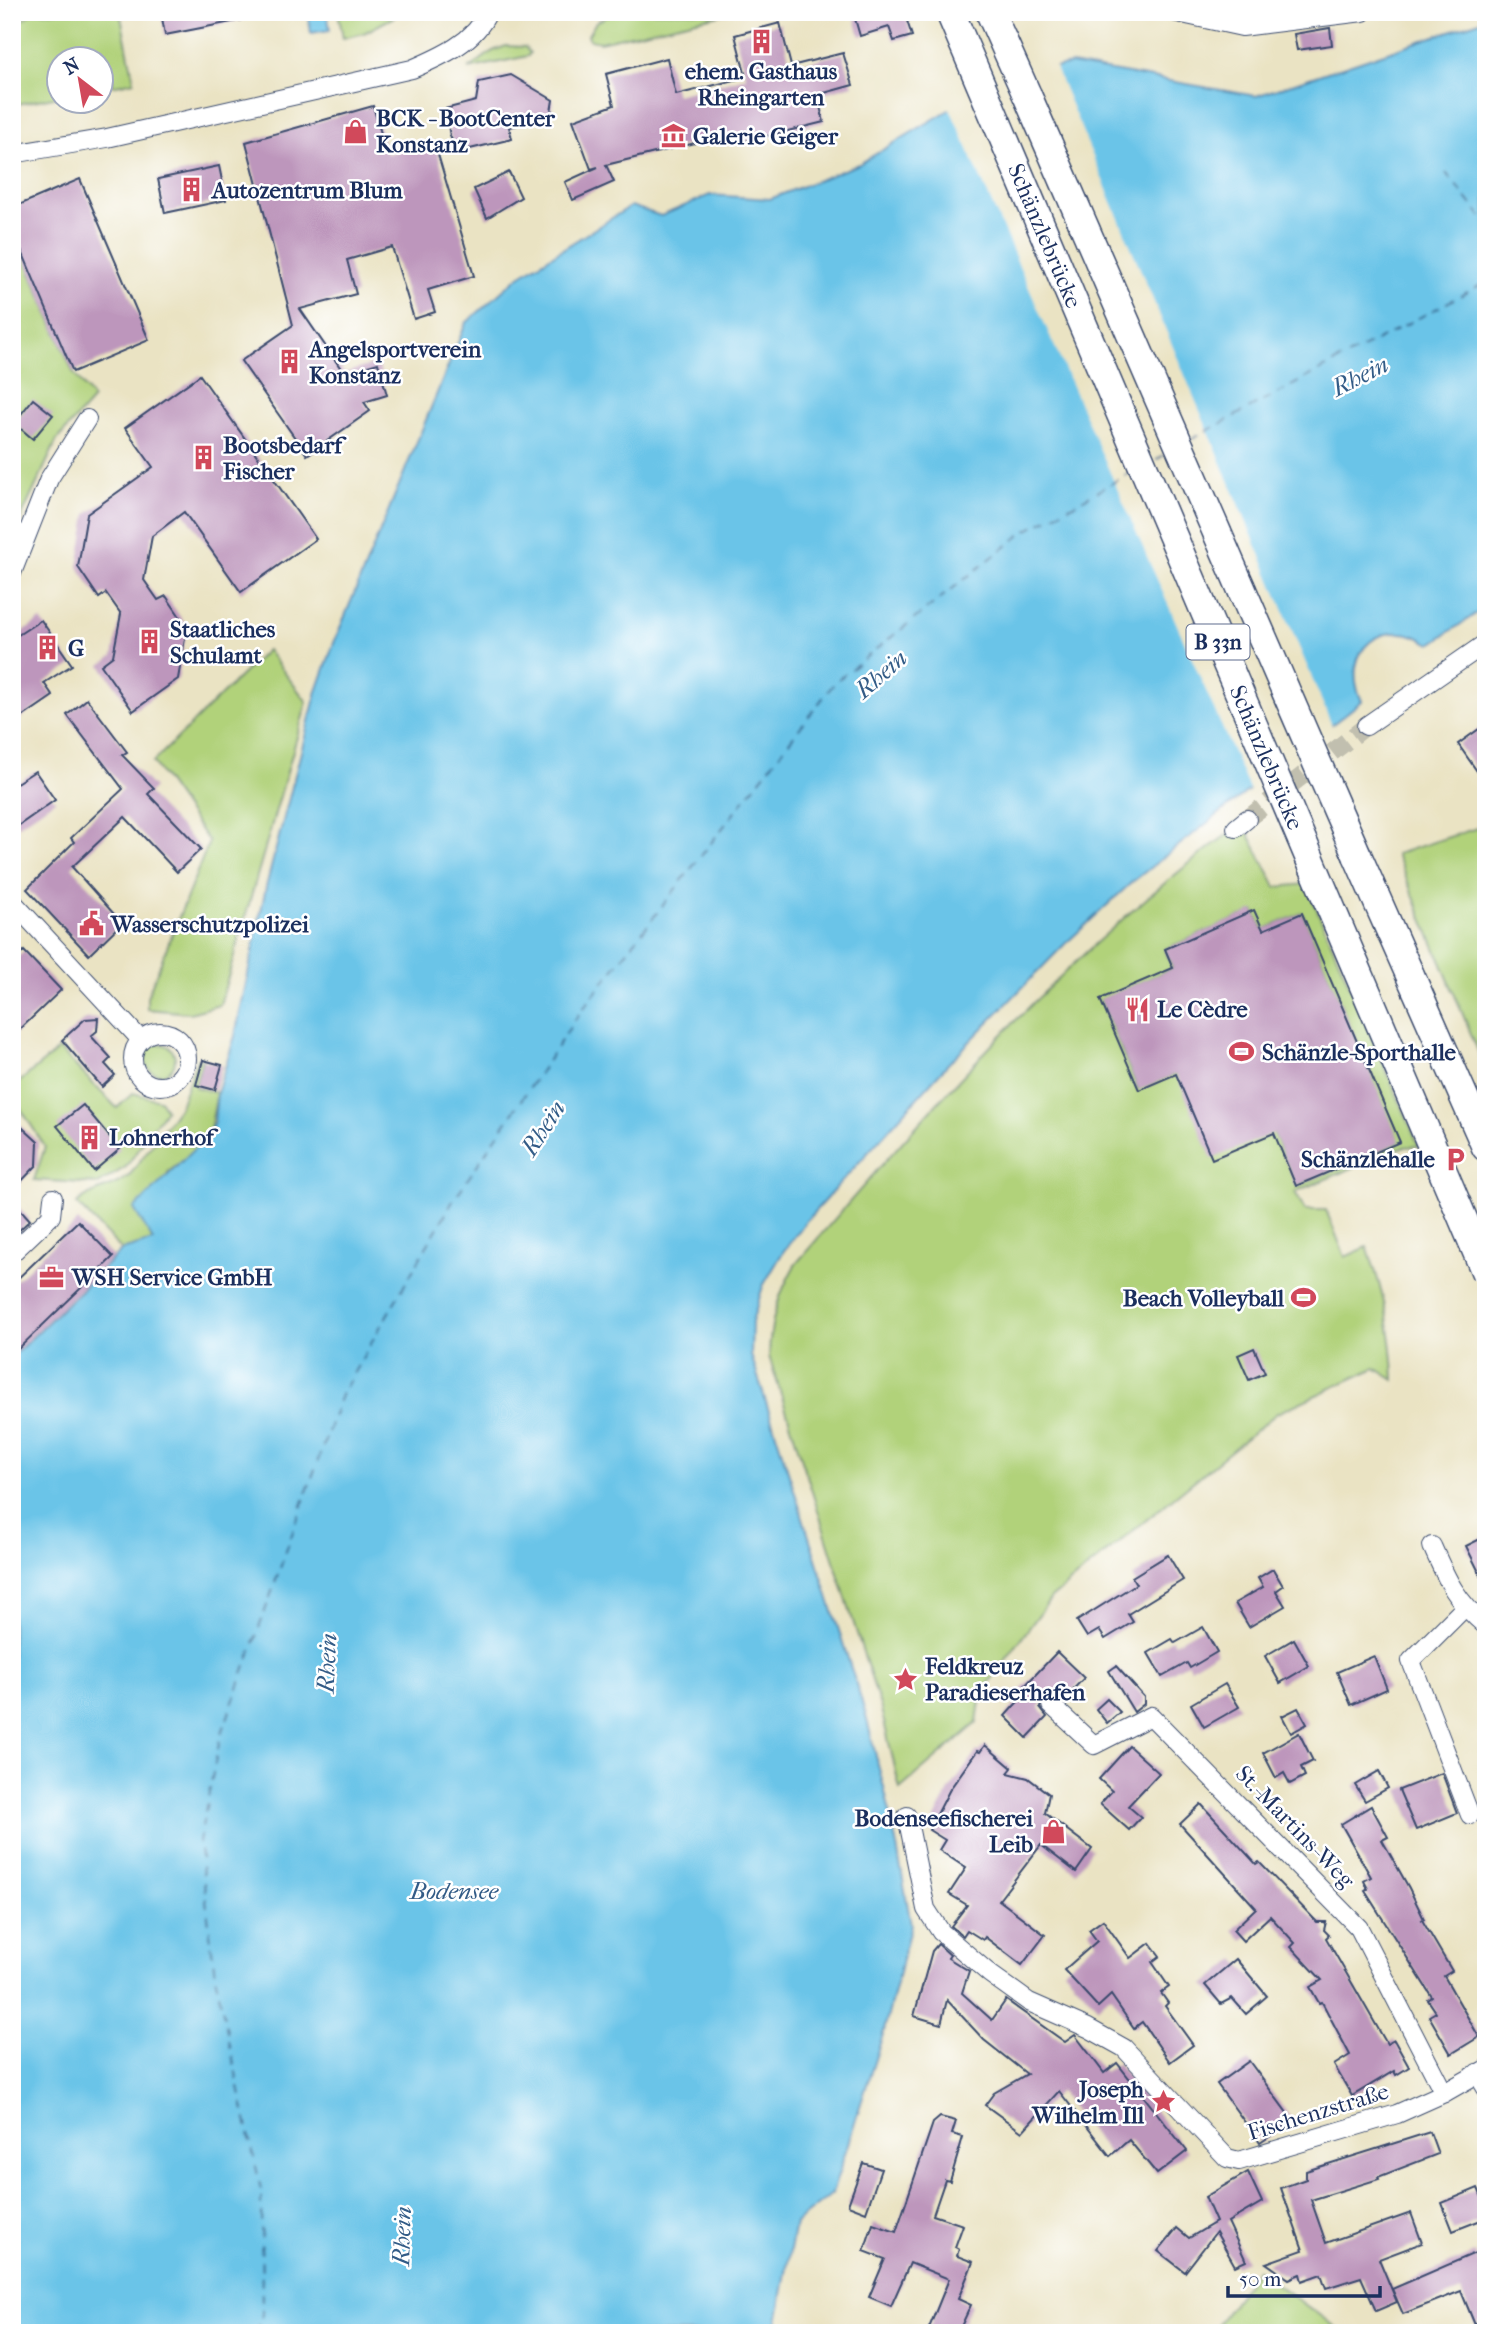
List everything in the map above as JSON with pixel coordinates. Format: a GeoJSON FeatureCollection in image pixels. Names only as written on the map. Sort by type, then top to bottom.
{"type":"FeatureCollection","features":[{"type":"Feature","properties":{"kind":"main road","name":"Schänzlebrücke"},"geometry":{"type":"LineString","coordinates":[[950,12],[1486,1273]]}},
{"type":"Feature","properties":{"kind":"main road","name":"Schänzlebrücke"},"geometry":{"type":"LineString","coordinates":[[990,12],[1291,709],[1486,1147]]}},
{"type":"Feature","properties":{"kind":"main road","name":"B 33n"},"geometry":{"type":"LineString","coordinates":[[1010,12],[1023,42],[1027,95]]}},
{"type":"Feature","properties":{"kind":"street"},"geometry":{"type":"LineString","coordinates":[[12,154],[107,138],[412,69],[443,55],[471,36],[488,12]]}},
{"type":"Feature","properties":{"kind":"street"},"geometry":{"type":"LineString","coordinates":[[1173,12],[1242,27],[1363,12]]}},
{"type":"Feature","properties":{"kind":"street"},"geometry":{"type":"LineString","coordinates":[[12,573],[49,478],[87,419]]}},
{"type":"Feature","properties":{"kind":"street"},"geometry":{"type":"LineString","coordinates":[[1366,726],[1486,643]]}},
{"type":"Feature","properties":{"kind":"street"},"geometry":{"type":"LineString","coordinates":[[12,901],[140,1039]]}},
{"type":"Feature","properties":{"kind":"street"},"geometry":{"type":"LineString","coordinates":[[12,1253],[51,1216],[52,1198]]}},
{"type":"Feature","properties":{"kind":"street"},"geometry":{"type":"LineString","coordinates":[[1432,1546],[1450,1587],[1464,1608],[1486,1626]]}},
{"type":"Feature","properties":{"kind":"street"},"geometry":{"type":"LineString","coordinates":[[1464,1608],[1411,1661],[1470,1815]]}},
{"type":"Feature","properties":{"kind":"street","name":"St.-Martins-Weg"},"geometry":{"type":"LineString","coordinates":[[1051,1705],[1094,1745],[1152,1716],[1359,1928],[1444,2094]]}},
{"type":"Feature","properties":{"kind":"street","name":"Fischenzstraße"},"geometry":{"type":"LineString","coordinates":[[907,1816],[926,1909],[941,1932],[990,1974],[1029,2002],[1125,2048],[1227,2158],[1239,2161],[1371,2122],[1483,2077]]}},
{"type":"Feature","properties":{"kind":"green space"},"geometry":{"type":"Polygon","coordinates":[[[35,12],[120,12],[134,81],[116,85],[116,46],[46,46],[46,98],[12,105],[12,26],[35,12]]]}},
{"type":"Feature","properties":{"kind":"green space"},"geometry":{"type":"Polygon","coordinates":[[[338,12],[403,12],[364,33],[343,38],[338,12]]]}},
{"type":"Feature","properties":{"kind":"green space"},"geometry":{"type":"Polygon","coordinates":[[[615,12],[732,12],[600,42],[590,40],[588,35],[596,22],[615,12]]]}},
{"type":"Feature","properties":{"kind":"green space"},"geometry":{"type":"Polygon","coordinates":[[[506,46],[525,47],[530,53],[528,56],[468,69],[493,51],[506,46]]]}},
{"type":"Feature","properties":{"kind":"green space"},"geometry":{"type":"Polygon","coordinates":[[[12,228],[73,372],[93,399],[57,440],[13,535],[12,228]]]}},
{"type":"Feature","properties":{"kind":"green space"},"geometry":{"type":"Polygon","coordinates":[[[267,650],[307,702],[220,1005],[190,1013],[147,1009],[147,997],[209,842],[153,762],[267,650]]]}},
{"type":"Feature","properties":{"kind":"green space"},"geometry":{"type":"Polygon","coordinates":[[[1243,823],[1276,887],[1306,884],[1419,1146],[1402,1147],[1295,1192],[1305,1210],[1326,1210],[1345,1257],[1367,1247],[1386,1313],[1394,1380],[1375,1368],[1277,1413],[1051,1598],[981,1694],[977,1723],[900,1789],[881,1709],[769,1356],[776,1309],[795,1265],[951,1088],[1062,975],[1120,921],[1243,823]],[[1254,911],[1165,949],[1173,968],[1101,1000],[1138,1089],[1176,1074],[1274,1133],[1297,1186],[1399,1142],[1302,913],[1263,930],[1254,911]]]}},
{"type":"Feature","properties":{"kind":"green space"},"geometry":{"type":"Polygon","coordinates":[[[1486,825],[1486,1070],[1396,854],[1486,825]]]}},
{"type":"Feature","properties":{"kind":"green space"},"geometry":{"type":"Polygon","coordinates":[[[160,1044],[171,1048],[175,1059],[171,1070],[160,1074],[149,1070],[145,1059],[149,1048],[160,1044]]]}},
{"type":"Feature","properties":{"kind":"green space"},"geometry":{"type":"Polygon","coordinates":[[[59,1049],[117,1108],[133,1093],[160,1100],[166,1109],[126,1167],[98,1184],[34,1180],[45,1147],[12,1095],[12,1088],[59,1049]]]}},
{"type":"Feature","properties":{"kind":"green space"},"geometry":{"type":"Polygon","coordinates":[[[197,1059],[202,1060],[195,1087],[217,1093],[209,1134],[192,1154],[168,1172],[153,1241],[122,1250],[77,1204],[89,1195],[129,1176],[180,1106],[197,1059]]]}},
{"type":"Feature","properties":{"kind":"green space"},"geometry":{"type":"Polygon","coordinates":[[[1257,2270],[1344,2333],[1211,2333],[1257,2270]]]}},
{"type":"Feature","properties":{"kind":"water"},"geometry":{"type":"Polygon","coordinates":[[[308,12],[327,12],[330,30],[311,33],[308,12]]]}},
{"type":"Feature","properties":{"kind":"water","name":"Bodensee"},"geometry":{"type":"Polygon","coordinates":[[[1486,19],[1486,607],[1431,644],[1414,635],[1397,633],[1383,635],[1370,642],[1361,652],[1356,666],[1356,683],[1362,701],[1131,883],[1063,946],[946,1066],[807,1220],[783,1252],[763,1286],[752,1322],[751,1355],[865,1712],[892,1820],[911,1924],[884,2031],[832,2194],[795,2223],[775,2333],[12,2333],[12,1357],[122,1250],[153,1241],[134,1209],[209,1134],[214,1122],[217,1093],[235,1036],[266,887],[316,694],[335,640],[466,323],[518,277],[631,206],[661,216],[710,195],[770,199],[859,164],[999,80],[1071,64],[1256,96],[1486,19]]]}},
{"type":"Feature","properties":{"kind":"pier"},"geometry":{"type":"Polygon","coordinates":[[[1054,64],[1333,728],[1251,793],[949,106],[998,77],[1054,64]]]}},
{"type":"Feature","properties":{"kind":"building"},"geometry":{"type":"Polygon","coordinates":[[[161,12],[241,12],[242,20],[165,35],[161,12]]]}},
{"type":"Feature","properties":{"kind":"building"},"geometry":{"type":"Polygon","coordinates":[[[853,12],[923,12],[924,16],[907,21],[912,36],[894,41],[889,27],[860,36],[853,12]]]}},
{"type":"Feature","properties":{"kind":"building"},"geometry":{"type":"Polygon","coordinates":[[[780,23],[791,66],[843,53],[853,85],[817,95],[824,122],[739,143],[736,133],[606,165],[614,182],[573,200],[565,182],[598,167],[591,169],[573,120],[614,105],[606,74],[667,58],[676,95],[746,77],[735,35],[780,23]]]}},
{"type":"Feature","properties":{"kind":"building"},"geometry":{"type":"Polygon","coordinates":[[[1330,28],[1332,45],[1297,50],[1294,34],[1330,28]]]}},
{"type":"Feature","properties":{"kind":"building"},"geometry":{"type":"Polygon","coordinates":[[[511,75],[553,100],[550,118],[509,127],[512,139],[457,152],[450,136],[445,109],[476,101],[479,82],[511,75]]]}},
{"type":"Feature","properties":{"kind":"building"},"geometry":{"type":"Polygon","coordinates":[[[373,106],[387,154],[434,141],[474,276],[428,290],[435,312],[414,319],[392,247],[347,260],[356,294],[300,309],[344,373],[378,363],[387,395],[364,402],[370,411],[307,455],[241,361],[293,325],[246,142],[373,106]]]}},
{"type":"Feature","properties":{"kind":"building","name":"Autozentrum Blum"},"geometry":{"type":"Polygon","coordinates":[[[219,166],[226,200],[165,213],[158,179],[219,166]]]}},
{"type":"Feature","properties":{"kind":"building"},"geometry":{"type":"Polygon","coordinates":[[[509,172],[521,197],[487,218],[474,189],[509,172]]]}},
{"type":"Feature","properties":{"kind":"building"},"geometry":{"type":"Polygon","coordinates":[[[80,179],[149,340],[73,372],[12,228],[12,208],[80,179]]]}},
{"type":"Feature","properties":{"kind":"building"},"geometry":{"type":"Polygon","coordinates":[[[200,375],[316,539],[241,592],[184,512],[152,536],[144,580],[158,600],[166,596],[187,627],[178,679],[133,711],[101,665],[113,656],[121,614],[106,593],[99,598],[78,567],[87,514],[153,467],[125,428],[200,375]]]}},
{"type":"Feature","properties":{"kind":"building"},"geometry":{"type":"Polygon","coordinates":[[[33,399],[53,415],[33,439],[14,423],[33,399]]]}},
{"type":"Feature","properties":{"kind":"building"},"geometry":{"type":"Polygon","coordinates":[[[41,620],[72,665],[44,683],[53,696],[12,724],[12,639],[41,620]]]}},
{"type":"Feature","properties":{"kind":"building"},"geometry":{"type":"Polygon","coordinates":[[[87,699],[127,752],[122,755],[154,788],[148,794],[201,849],[177,872],[125,817],[72,867],[122,923],[89,955],[27,889],[74,842],[71,838],[123,789],[67,715],[87,699]]]}},
{"type":"Feature","properties":{"kind":"building"},"geometry":{"type":"Polygon","coordinates":[[[1486,724],[1486,784],[1458,744],[1486,724]]]}},
{"type":"Feature","properties":{"kind":"building"},"geometry":{"type":"Polygon","coordinates":[[[35,771],[55,800],[12,830],[12,786],[35,771]]]}},
{"type":"Feature","properties":{"kind":"building","name":"Schänzle-Sporthalle"},"geometry":{"type":"Polygon","coordinates":[[[1254,910],[1263,930],[1302,913],[1400,1142],[1296,1186],[1274,1133],[1212,1159],[1176,1074],[1139,1090],[1100,999],[1173,968],[1165,949],[1254,910]]]}},
{"type":"Feature","properties":{"kind":"building"},"geometry":{"type":"Polygon","coordinates":[[[24,951],[61,990],[12,1037],[12,963],[24,951]]]}},
{"type":"Feature","properties":{"kind":"building"},"geometry":{"type":"Polygon","coordinates":[[[98,1018],[97,1031],[91,1036],[111,1058],[105,1064],[115,1075],[102,1087],[62,1040],[85,1019],[98,1018]]]}},
{"type":"Feature","properties":{"kind":"building"},"geometry":{"type":"Polygon","coordinates":[[[203,1060],[222,1065],[215,1090],[196,1085],[203,1060]]]}},
{"type":"Feature","properties":{"kind":"building","name":"Lohnerhof"},"geometry":{"type":"Polygon","coordinates":[[[83,1105],[120,1149],[94,1171],[57,1126],[83,1105]]]}},
{"type":"Feature","properties":{"kind":"building"},"geometry":{"type":"Polygon","coordinates":[[[12,1118],[38,1142],[37,1165],[12,1191],[12,1118]]]}},
{"type":"Feature","properties":{"kind":"building"},"geometry":{"type":"Polygon","coordinates":[[[12,1200],[30,1220],[12,1237],[12,1200]]]}},
{"type":"Feature","properties":{"kind":"building"},"geometry":{"type":"Polygon","coordinates":[[[78,1221],[113,1257],[12,1355],[12,1284],[78,1221]]]}},
{"type":"Feature","properties":{"kind":"building"},"geometry":{"type":"Polygon","coordinates":[[[1254,1348],[1265,1373],[1249,1380],[1238,1355],[1254,1348]]]}},
{"type":"Feature","properties":{"kind":"building"},"geometry":{"type":"Polygon","coordinates":[[[1486,1536],[1486,1586],[1466,1546],[1486,1536]]]}},
{"type":"Feature","properties":{"kind":"building"},"geometry":{"type":"Polygon","coordinates":[[[1168,1555],[1183,1580],[1128,1614],[1133,1622],[1105,1639],[1099,1630],[1087,1637],[1077,1621],[1136,1584],[1132,1577],[1168,1555]]]}},
{"type":"Feature","properties":{"kind":"building"},"geometry":{"type":"Polygon","coordinates":[[[1273,1569],[1283,1586],[1276,1591],[1285,1606],[1249,1627],[1235,1603],[1263,1587],[1258,1578],[1273,1569]]]}},
{"type":"Feature","properties":{"kind":"building"},"geometry":{"type":"Polygon","coordinates":[[[1203,1627],[1217,1652],[1190,1668],[1187,1663],[1162,1677],[1148,1653],[1172,1639],[1175,1643],[1203,1627]]]}},
{"type":"Feature","properties":{"kind":"building"},"geometry":{"type":"Polygon","coordinates":[[[1294,1639],[1309,1666],[1280,1683],[1265,1656],[1294,1639]]]}},
{"type":"Feature","properties":{"kind":"building"},"geometry":{"type":"Polygon","coordinates":[[[1057,1652],[1084,1678],[1063,1700],[1053,1694],[1043,1697],[1040,1708],[1047,1717],[1027,1738],[1005,1716],[1024,1695],[1020,1691],[1057,1652]]]}},
{"type":"Feature","properties":{"kind":"building"},"geometry":{"type":"Polygon","coordinates":[[[1374,1656],[1387,1689],[1351,1705],[1337,1672],[1374,1656]]]}},
{"type":"Feature","properties":{"kind":"building"},"geometry":{"type":"Polygon","coordinates":[[[1116,1666],[1144,1697],[1144,1704],[1134,1712],[1109,1671],[1116,1666]]]}},
{"type":"Feature","properties":{"kind":"building"},"geometry":{"type":"Polygon","coordinates":[[[1225,1684],[1239,1707],[1204,1727],[1191,1704],[1225,1684]]]}},
{"type":"Feature","properties":{"kind":"building"},"geometry":{"type":"Polygon","coordinates":[[[1107,1699],[1120,1712],[1107,1723],[1096,1709],[1107,1699]]]}},
{"type":"Feature","properties":{"kind":"building"},"geometry":{"type":"Polygon","coordinates":[[[1298,1708],[1307,1724],[1291,1733],[1282,1716],[1298,1708]]]}},
{"type":"Feature","properties":{"kind":"building"},"geometry":{"type":"Polygon","coordinates":[[[1299,1733],[1313,1761],[1301,1767],[1305,1776],[1290,1784],[1284,1773],[1276,1778],[1263,1753],[1299,1733]]]}},
{"type":"Feature","properties":{"kind":"building"},"geometry":{"type":"Polygon","coordinates":[[[985,1745],[1012,1768],[1008,1773],[1028,1778],[1049,1794],[1045,1813],[1092,1849],[1076,1872],[1041,1845],[999,1900],[1045,1935],[1022,1965],[985,1937],[983,1940],[967,1930],[963,1936],[951,1926],[967,1905],[949,1894],[966,1868],[939,1850],[945,1840],[929,1830],[950,1789],[977,1751],[980,1752],[985,1745]]]}},
{"type":"Feature","properties":{"kind":"building"},"geometry":{"type":"Polygon","coordinates":[[[1129,1746],[1159,1773],[1128,1806],[1141,1817],[1129,1830],[1100,1804],[1112,1791],[1099,1779],[1129,1746]]]}},
{"type":"Feature","properties":{"kind":"building"},"geometry":{"type":"Polygon","coordinates":[[[1379,1771],[1388,1788],[1365,1801],[1355,1785],[1379,1771]]]}},
{"type":"Feature","properties":{"kind":"building"},"geometry":{"type":"Polygon","coordinates":[[[1442,1773],[1457,1813],[1416,1830],[1399,1790],[1442,1773]]]}},
{"type":"Feature","properties":{"kind":"building"},"geometry":{"type":"Polygon","coordinates":[[[1201,1804],[1256,1864],[1259,1862],[1317,1922],[1326,1922],[1324,1930],[1329,1935],[1326,1938],[1387,2044],[1394,2040],[1409,2067],[1396,2075],[1394,2071],[1352,2096],[1334,2065],[1350,2055],[1322,2002],[1319,2003],[1310,1987],[1322,1980],[1291,1947],[1295,1943],[1270,1916],[1243,1941],[1233,1930],[1256,1908],[1180,1824],[1201,1804]]]}},
{"type":"Feature","properties":{"kind":"building"},"geometry":{"type":"Polygon","coordinates":[[[1371,1806],[1388,1837],[1382,1840],[1409,1888],[1424,1919],[1422,1920],[1452,1971],[1444,1976],[1479,2037],[1451,2054],[1429,2016],[1436,2012],[1428,2000],[1432,1997],[1365,1891],[1368,1889],[1364,1881],[1371,1877],[1341,1824],[1371,1806]]]}},
{"type":"Feature","properties":{"kind":"building"},"geometry":{"type":"Polygon","coordinates":[[[1103,1920],[1130,1958],[1150,1943],[1160,1956],[1152,1962],[1169,1987],[1161,1993],[1168,2003],[1165,2006],[1193,2045],[1170,2062],[1142,2022],[1134,2028],[1111,1995],[1098,2007],[1064,1970],[1097,1941],[1089,1930],[1103,1920]]]}},
{"type":"Feature","properties":{"kind":"building"},"geometry":{"type":"Polygon","coordinates":[[[938,1944],[950,1955],[948,1958],[969,1971],[962,1993],[992,2020],[1006,2000],[1065,2042],[1075,2035],[1104,2073],[1117,2063],[1187,2151],[1157,2174],[1129,2140],[1110,2156],[1059,2091],[1022,2132],[985,2105],[994,2093],[1027,2074],[984,2040],[947,2000],[941,2024],[914,2016],[932,1951],[938,1944]]]}},
{"type":"Feature","properties":{"kind":"building"},"geometry":{"type":"Polygon","coordinates":[[[1236,1959],[1267,1996],[1246,2014],[1232,1998],[1221,2004],[1205,1985],[1236,1959]]]}},
{"type":"Feature","properties":{"kind":"building"},"geometry":{"type":"Polygon","coordinates":[[[1249,2061],[1293,2121],[1260,2143],[1217,2084],[1249,2061]]]}},
{"type":"Feature","properties":{"kind":"building"},"geometry":{"type":"Polygon","coordinates":[[[940,2117],[956,2121],[952,2134],[963,2137],[950,2181],[945,2180],[933,2215],[963,2225],[955,2247],[959,2249],[957,2256],[973,2262],[958,2299],[971,2305],[958,2333],[927,2333],[949,2279],[910,2263],[891,2306],[869,2297],[885,2259],[864,2251],[873,2224],[896,2232],[933,2123],[940,2117]]]}},
{"type":"Feature","properties":{"kind":"building"},"geometry":{"type":"Polygon","coordinates":[[[1430,2132],[1438,2154],[1378,2177],[1379,2179],[1311,2200],[1326,2243],[1411,2213],[1422,2243],[1379,2259],[1397,2302],[1376,2311],[1361,2277],[1326,2288],[1321,2274],[1302,2281],[1300,2274],[1289,2279],[1266,2263],[1303,2250],[1281,2188],[1306,2179],[1306,2171],[1430,2132]]]}},
{"type":"Feature","properties":{"kind":"building"},"geometry":{"type":"Polygon","coordinates":[[[863,2163],[881,2169],[866,2212],[848,2205],[863,2163]]]}},
{"type":"Feature","properties":{"kind":"building"},"geometry":{"type":"Polygon","coordinates":[[[1248,2172],[1262,2202],[1228,2222],[1246,2261],[1235,2266],[1216,2232],[1185,2272],[1158,2251],[1177,2228],[1189,2238],[1216,2222],[1205,2197],[1248,2172]]]}},
{"type":"Feature","properties":{"kind":"building"},"geometry":{"type":"Polygon","coordinates":[[[1478,2188],[1486,2207],[1486,2218],[1453,2231],[1442,2203],[1478,2188]]]}},
{"type":"Feature","properties":{"kind":"building"},"geometry":{"type":"Polygon","coordinates":[[[1475,2253],[1482,2271],[1486,2269],[1486,2316],[1475,2325],[1461,2291],[1403,2314],[1392,2289],[1475,2253]]]}},
{"type":"Feature","properties":{"kind":"ferry route"},"geometry":{"type":"LineString","coordinates":[[1446,173],[1486,222]]}},
{"type":"Feature","properties":{"kind":"ferry route"},"geometry":{"type":"LineString","coordinates":[[1192,439],[1486,282]]}},
{"type":"Feature","properties":{"kind":"ferry route"},"geometry":{"type":"LineString","coordinates":[[1156,460],[1169,452]]}},
{"type":"Feature","properties":{"kind":"ferry route"},"geometry":{"type":"LineString","coordinates":[[257,2333],[262,2314],[261,2190],[215,1975],[199,1841],[220,1739],[341,1395],[453,1201],[579,1014],[836,681],[1024,532],[1132,472]]}},
{"type":"Feature","properties":{"kind":"tunnel"},"geometry":{"type":"LineString","coordinates":[[1247,819],[1366,726]]}},
{"type":"Feature","properties":{"kind":"place","name":"ehem. Gasthaus Rheingarten"},"geometry":{"type":"Point","coordinates":[761,41]}},
{"type":"Feature","properties":{"kind":"place","name":"BCK - BootCenter Konstanz"},"geometry":{"type":"Point","coordinates":[356,131]}},
{"type":"Feature","properties":{"kind":"place","name":"Galerie Geiger"},"geometry":{"type":"Point","coordinates":[673,136]}},
{"type":"Feature","properties":{"kind":"place","name":"Autozentrum Blum"},"geometry":{"type":"Point","coordinates":[192,190]}},
{"type":"Feature","properties":{"kind":"place","name":"Angelsportverein Konstanz"},"geometry":{"type":"Point","coordinates":[289,362]}},
{"type":"Feature","properties":{"kind":"place","name":"Bootsbedarf Fischer"},"geometry":{"type":"Point","coordinates":[203,458]}},
{"type":"Feature","properties":{"kind":"place","name":"Staatliches Schulamt"},"geometry":{"type":"Point","coordinates":[150,642]}},
{"type":"Feature","properties":{"kind":"place","name":"G"},"geometry":{"type":"Point","coordinates":[48,648]}},
{"type":"Feature","properties":{"kind":"place","name":"Wasserschutzpolizei"},"geometry":{"type":"Point","coordinates":[91,924]}},
{"type":"Feature","properties":{"kind":"place","name":"Le Cèdre"},"geometry":{"type":"Point","coordinates":[1137,1009]}},
{"type":"Feature","properties":{"kind":"place","name":"Schänzle-Sporthalle"},"geometry":{"type":"Point","coordinates":[1242,1052]}},
{"type":"Feature","properties":{"kind":"place","name":"Lohnerhof"},"geometry":{"type":"Point","coordinates":[89,1137]}},
{"type":"Feature","properties":{"kind":"place","name":"Schänzlehalle"},"geometry":{"type":"Point","coordinates":[1455,1159]}},
{"type":"Feature","properties":{"kind":"place","name":"WSH Service GmbH"},"geometry":{"type":"Point","coordinates":[52,1277]}},
{"type":"Feature","properties":{"kind":"place","name":"Beach Volleyball"},"geometry":{"type":"Point","coordinates":[1304,1298]}},
{"type":"Feature","properties":{"kind":"place","name":"Feldkreuz Paradieserhafen"},"geometry":{"type":"Point","coordinates":[905,1679]}},
{"type":"Feature","properties":{"kind":"place","name":"Bodenseefischerei Leib"},"geometry":{"type":"Point","coordinates":[1053,1831]}},
{"type":"Feature","properties":{"kind":"place","name":"Joseph Wilhelm Ill"},"geometry":{"type":"Point","coordinates":[1164,2102]}},
{"type":"Feature","properties":{"kind":"water label","name":"Rhein"},"geometry":{"type":"Point","coordinates":[1360,376]}},
{"type":"Feature","properties":{"kind":"water label","name":"Rhein"},"geometry":{"type":"Point","coordinates":[881,674]}},
{"type":"Feature","properties":{"kind":"water label","name":"Rhein"},"geometry":{"type":"Point","coordinates":[543,1128]}},
{"type":"Feature","properties":{"kind":"water label","name":"Rhein"},"geometry":{"type":"Point","coordinates":[327,1663]}},
{"type":"Feature","properties":{"kind":"water label","name":"Rhein"},"geometry":{"type":"Point","coordinates":[402,2236]}}]}
